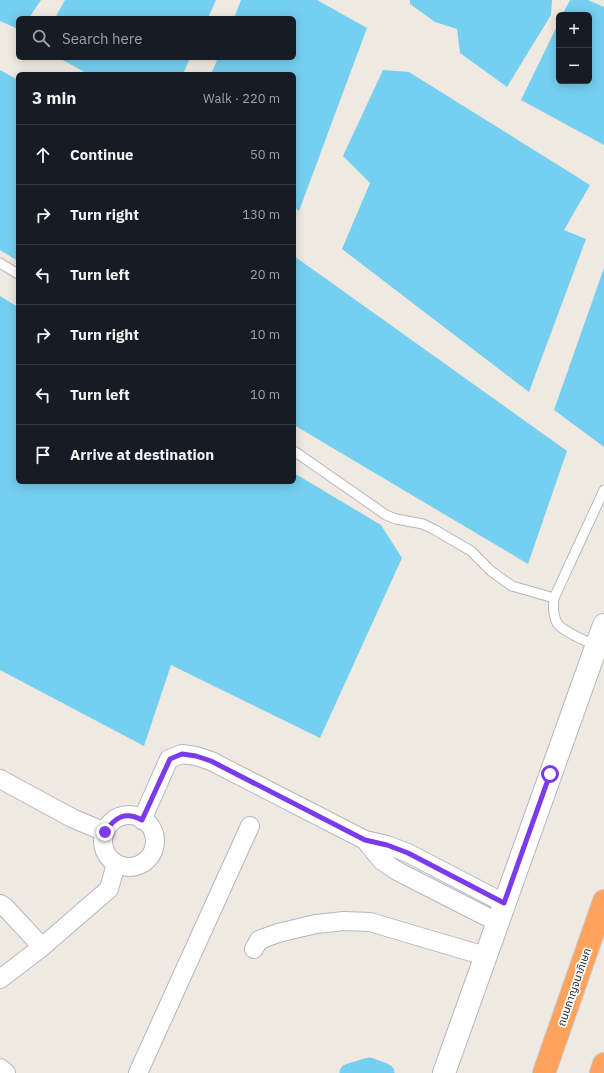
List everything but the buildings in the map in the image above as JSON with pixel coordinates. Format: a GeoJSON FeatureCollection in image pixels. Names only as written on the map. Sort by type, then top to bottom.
{"type":"FeatureCollection","features":[{"type":"Feature","properties":{"kind":"highway","name":"ถนนกาญจนาภิเษก"},"geometry":{"type":"LineString","coordinates":[[544,1073],[604,901]]}},
{"type":"Feature","properties":{"kind":"highway"},"geometry":{"type":"LineString","coordinates":[[601,1073],[604,1064]]}},
{"type":"Feature","properties":{"kind":"main road"},"geometry":{"type":"LineString","coordinates":[[447,1065],[604,625]]}},
{"type":"Feature","properties":{"kind":"street"},"geometry":{"type":"LineString","coordinates":[[142,820],[170,759],[182,754],[196,756],[211,761],[365,840],[382,861],[396,871],[501,913]]}},
{"type":"Feature","properties":{"kind":"street"},"geometry":{"type":"LineString","coordinates":[[0,780],[72,818],[105,832]]}},
{"type":"Feature","properties":{"kind":"street"},"geometry":{"type":"LineString","coordinates":[[123,816],[136,816],[147,822],[154,833],[155,845],[150,857],[141,865],[128,868],[116,864],[107,856],[103,844],[105,832],[112,822],[123,816]]}},
{"type":"Feature","properties":{"kind":"street"},"geometry":{"type":"LineString","coordinates":[[138,1073],[250,826]]}},
{"type":"Feature","properties":{"kind":"street"},"geometry":{"type":"LineString","coordinates":[[0,979],[42,947],[109,889],[116,864]]}},
{"type":"Feature","properties":{"kind":"street"},"geometry":{"type":"LineString","coordinates":[[0,904],[5,907],[42,947]]}},
{"type":"Feature","properties":{"kind":"street"},"geometry":{"type":"LineString","coordinates":[[254,949],[259,940],[278,933],[316,924],[344,921],[370,922],[486,956]]}},
{"type":"Feature","properties":{"kind":"street"},"geometry":{"type":"LineString","coordinates":[[0,1068],[6,1073]]}},
{"type":"Feature","properties":{"kind":"lane"},"geometry":{"type":"LineString","coordinates":[[0,263],[16,273]]}},
{"type":"Feature","properties":{"kind":"lane"},"geometry":{"type":"LineString","coordinates":[[296,452],[386,515],[396,519],[423,524],[471,551],[491,570],[512,586],[554,598]]}},
{"type":"Feature","properties":{"kind":"lane"},"geometry":{"type":"LineString","coordinates":[[596,646],[562,628],[557,623],[553,610],[554,598],[604,490]]}},
{"type":"Feature","properties":{"kind":"water"},"geometry":{"type":"Polygon","coordinates":[[[0,0],[41,0],[30,16],[16,16],[16,28],[0,21],[0,0]]]}},
{"type":"Feature","properties":{"kind":"water"},"geometry":{"type":"Polygon","coordinates":[[[65,0],[216,0],[209,16],[56,16],[65,0]]]}},
{"type":"Feature","properties":{"kind":"water"},"geometry":{"type":"Polygon","coordinates":[[[241,0],[317,0],[367,28],[299,211],[296,209],[296,72],[212,72],[217,60],[296,60],[296,16],[235,16],[241,0]]]}},
{"type":"Feature","properties":{"kind":"water"},"geometry":{"type":"Polygon","coordinates":[[[410,0],[552,0],[551,15],[507,87],[460,53],[457,29],[435,22],[410,4],[410,0]]]}},
{"type":"Feature","properties":{"kind":"water"},"geometry":{"type":"Polygon","coordinates":[[[570,0],[588,0],[604,7],[604,145],[521,100],[556,28],[556,84],[592,84],[592,12],[564,12],[570,0]]]}},
{"type":"Feature","properties":{"kind":"water"},"geometry":{"type":"Polygon","coordinates":[[[63,60],[189,60],[184,72],[84,72],[63,60]]]}},
{"type":"Feature","properties":{"kind":"water"},"geometry":{"type":"Polygon","coordinates":[[[0,70],[16,79],[16,260],[0,250],[0,70]]]}},
{"type":"Feature","properties":{"kind":"water"},"geometry":{"type":"Polygon","coordinates":[[[383,70],[409,72],[590,185],[564,230],[586,239],[529,392],[342,249],[370,183],[343,156],[383,70]]]}},
{"type":"Feature","properties":{"kind":"water"},"geometry":{"type":"Polygon","coordinates":[[[296,257],[567,451],[528,564],[296,426],[296,257]]]}},
{"type":"Feature","properties":{"kind":"water"},"geometry":{"type":"Polygon","coordinates":[[[604,268],[604,447],[554,410],[604,268]]]}},
{"type":"Feature","properties":{"kind":"water"},"geometry":{"type":"Polygon","coordinates":[[[0,296],[16,306],[16,484],[296,484],[296,474],[381,525],[402,558],[320,738],[171,665],[144,746],[0,670],[0,296]]]}},
{"type":"Feature","properties":{"kind":"waterway"},"geometry":{"type":"LineString","coordinates":[[349,1073],[369,1067],[385,1073]]}},
{"type":"Feature","properties":{"kind":"route"},"geometry":{"type":"LineString","coordinates":[[105,832],[112,822],[123,816],[136,816],[142,820],[170,759],[182,754],[196,756],[211,761],[365,840],[387,845],[408,853],[504,903],[550,774]]}}]}
